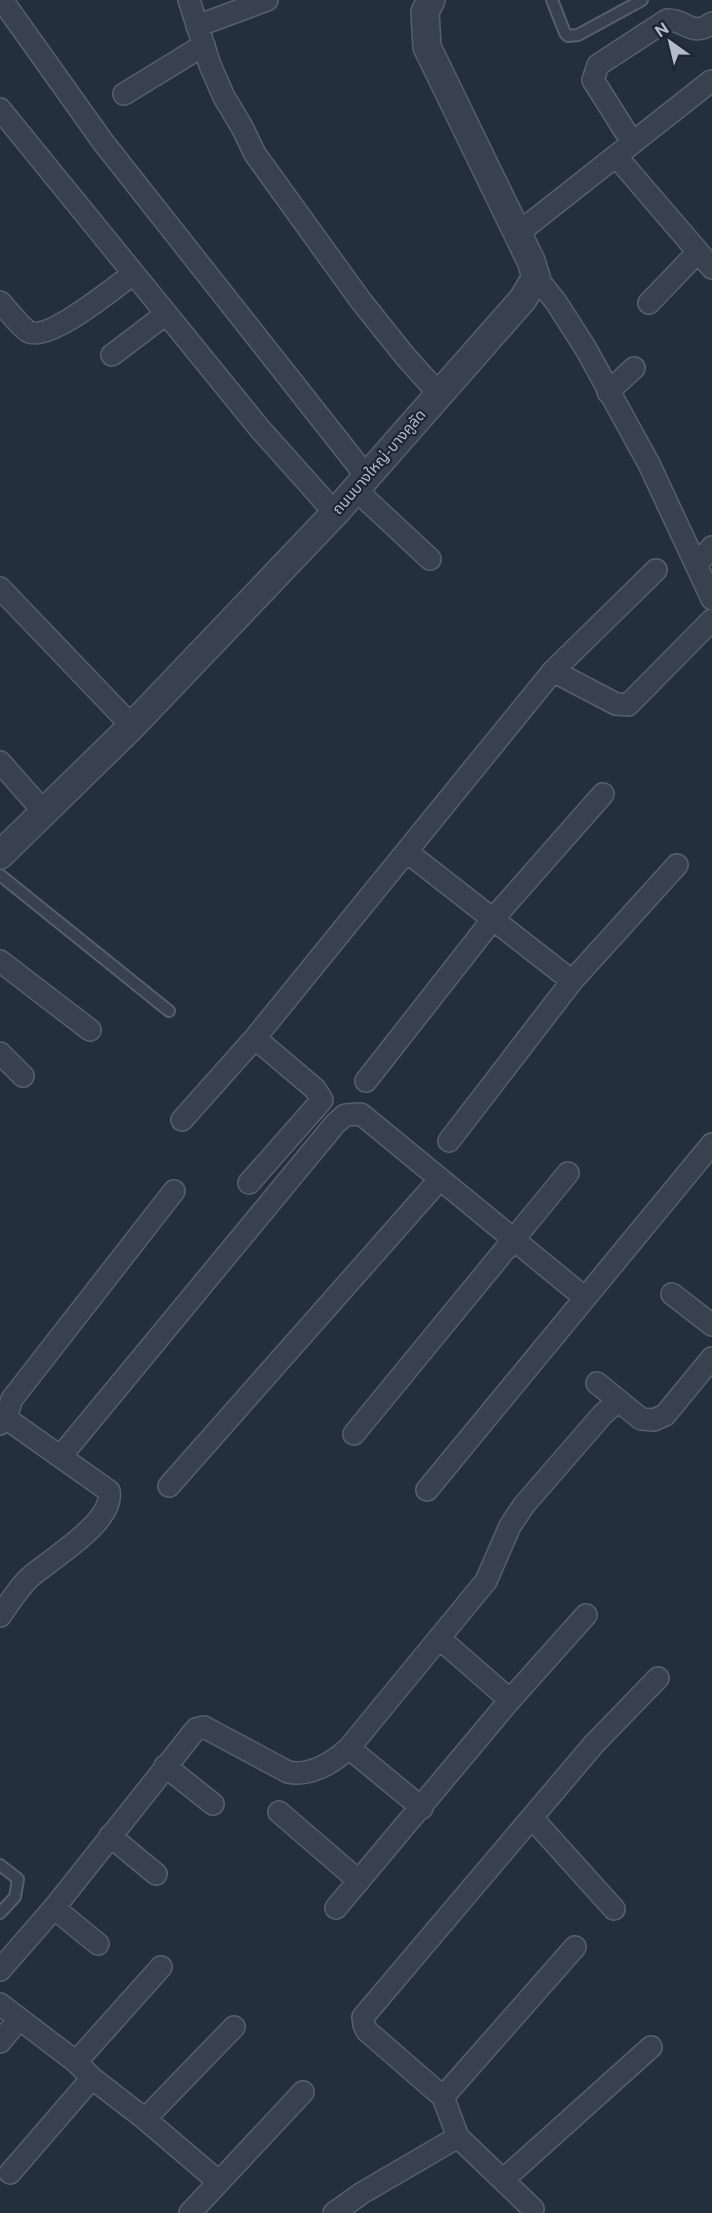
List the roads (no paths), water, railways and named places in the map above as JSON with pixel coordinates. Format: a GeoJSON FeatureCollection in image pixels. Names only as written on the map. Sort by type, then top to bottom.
{"type":"FeatureCollection","features":[{"type":"Feature","properties":{"kind":"street"},"geometry":{"type":"LineString","coordinates":[[2,0],[103,142],[361,483],[430,559]]}},
{"type":"Feature","properties":{"kind":"street"},"geometry":{"type":"LineString","coordinates":[[189,0],[224,98],[255,154],[361,301],[439,394]]}},
{"type":"Feature","properties":{"kind":"street"},"geometry":{"type":"LineString","coordinates":[[197,26],[267,0]]}},
{"type":"Feature","properties":{"kind":"street"},"geometry":{"type":"LineString","coordinates":[[430,0],[425,12],[427,47],[531,261],[536,277],[556,302],[586,349],[649,464],[712,599]]}},
{"type":"Feature","properties":{"kind":"street"},"geometry":{"type":"LineString","coordinates":[[712,24],[695,30],[676,21],[667,20],[598,66],[593,80],[624,149],[712,268]]}},
{"type":"Feature","properties":{"kind":"street"},"geometry":{"type":"LineString","coordinates":[[124,94],[204,45]]}},
{"type":"Feature","properties":{"kind":"street"},"geometry":{"type":"LineString","coordinates":[[517,234],[711,81]]}},
{"type":"Feature","properties":{"kind":"street"},"geometry":{"type":"LineString","coordinates":[[0,109],[260,429],[335,513]]}},
{"type":"Feature","properties":{"kind":"street"},"geometry":{"type":"LineString","coordinates":[[649,303],[698,252]]}},
{"type":"Feature","properties":{"kind":"street"},"geometry":{"type":"LineString","coordinates":[[0,302],[28,332],[37,334],[60,326],[133,274]]}},
{"type":"Feature","properties":{"kind":"street","name":"ถนนบางใหญ่-บางคูลัด"},"geometry":{"type":"LineString","coordinates":[[0,855],[132,726],[335,513],[523,299],[536,277]]}},
{"type":"Feature","properties":{"kind":"street"},"geometry":{"type":"LineString","coordinates":[[111,355],[166,314]]}},
{"type":"Feature","properties":{"kind":"street"},"geometry":{"type":"LineString","coordinates":[[608,392],[634,368]]}},
{"type":"Feature","properties":{"kind":"street"},"geometry":{"type":"LineString","coordinates":[[696,565],[712,547]]}},
{"type":"Feature","properties":{"kind":"street"},"geometry":{"type":"LineString","coordinates":[[182,1120],[255,1038],[553,671],[656,570]]}},
{"type":"Feature","properties":{"kind":"street"},"geometry":{"type":"LineString","coordinates":[[0,588],[132,726]]}},
{"type":"Feature","properties":{"kind":"street"},"geometry":{"type":"LineString","coordinates":[[553,671],[616,704],[628,705],[712,620]]}},
{"type":"Feature","properties":{"kind":"street"},"geometry":{"type":"LineString","coordinates":[[0,762],[44,812]]}},
{"type":"Feature","properties":{"kind":"street"},"geometry":{"type":"LineString","coordinates":[[366,1081],[493,919],[603,794]]}},
{"type":"Feature","properties":{"kind":"street"},"geometry":{"type":"LineString","coordinates":[[407,852],[572,981]]}},
{"type":"Feature","properties":{"kind":"street"},"geometry":{"type":"LineString","coordinates":[[449,1141],[572,981],[677,865]]}},
{"type":"Feature","properties":{"kind":"street"},"geometry":{"type":"LineString","coordinates":[[0,961],[90,1030]]}},
{"type":"Feature","properties":{"kind":"street"},"geometry":{"type":"LineString","coordinates":[[249,1183],[322,1100],[315,1089],[255,1038]]}},
{"type":"Feature","properties":{"kind":"street"},"geometry":{"type":"LineString","coordinates":[[0,1053],[23,1076]]}},
{"type":"Feature","properties":{"kind":"street"},"geometry":{"type":"LineString","coordinates":[[61,1456],[335,1124],[345,1115],[362,1114],[585,1298]]}},
{"type":"Feature","properties":{"kind":"street"},"geometry":{"type":"LineString","coordinates":[[427,1490],[712,1144]]}},
{"type":"Feature","properties":{"kind":"street"},"geometry":{"type":"LineString","coordinates":[[354,1434],[568,1173]]}},
{"type":"Feature","properties":{"kind":"street"},"geometry":{"type":"LineString","coordinates":[[169,1486],[440,1179]]}},
{"type":"Feature","properties":{"kind":"street"},"geometry":{"type":"LineString","coordinates":[[0,1616],[28,1579],[78,1542],[106,1508],[110,1499],[109,1491],[61,1456],[2,1418],[12,1399],[174,1191]]}},
{"type":"Feature","properties":{"kind":"street"},"geometry":{"type":"LineString","coordinates":[[672,1294],[712,1325]]}},
{"type":"Feature","properties":{"kind":"street"},"geometry":{"type":"LineString","coordinates":[[597,1383],[641,1419],[654,1420],[665,1415],[712,1358]]}},
{"type":"Feature","properties":{"kind":"street"},"geometry":{"type":"LineString","coordinates":[[0,1970],[54,1908],[195,1728],[204,1727],[288,1772],[297,1774],[319,1768],[337,1759],[350,1748],[486,1581],[510,1526],[524,1505],[603,1414],[618,1401]]}},
{"type":"Feature","properties":{"kind":"street"},"geometry":{"type":"LineString","coordinates":[[336,1908],[510,1700],[586,1616]]}},
{"type":"Feature","properties":{"kind":"street"},"geometry":{"type":"LineString","coordinates":[[439,1638],[510,1700]]}},
{"type":"Feature","properties":{"kind":"street"},"geometry":{"type":"LineString","coordinates":[[533,2209],[458,2137],[443,2097],[367,2031],[363,2017],[594,1744],[658,1678]]}},
{"type":"Feature","properties":{"kind":"street"},"geometry":{"type":"LineString","coordinates":[[350,1748],[422,1808]]}},
{"type":"Feature","properties":{"kind":"street"},"geometry":{"type":"LineString","coordinates":[[165,1766],[213,1804]]}},
{"type":"Feature","properties":{"kind":"street"},"geometry":{"type":"LineString","coordinates":[[279,1812],[359,1881]]}},
{"type":"Feature","properties":{"kind":"street"},"geometry":{"type":"LineString","coordinates":[[532,1819],[614,1909]]}},
{"type":"Feature","properties":{"kind":"street"},"geometry":{"type":"LineString","coordinates":[[110,1836],[156,1874]]}},
{"type":"Feature","properties":{"kind":"street"},"geometry":{"type":"LineString","coordinates":[[54,1908],[98,1944]]}},
{"type":"Feature","properties":{"kind":"street"},"geometry":{"type":"LineString","coordinates":[[443,2097],[575,1947]]}},
{"type":"Feature","properties":{"kind":"street"},"geometry":{"type":"LineString","coordinates":[[76,2062],[161,1967]]}},
{"type":"Feature","properties":{"kind":"street"},"geometry":{"type":"LineString","coordinates":[[0,2004],[76,2062],[92,2078],[145,2119],[219,2182]]}},
{"type":"Feature","properties":{"kind":"street"},"geometry":{"type":"LineString","coordinates":[[0,2042],[19,2019]]}},
{"type":"Feature","properties":{"kind":"street"},"geometry":{"type":"LineString","coordinates":[[145,2119],[234,2027]]}},
{"type":"Feature","properties":{"kind":"street"},"geometry":{"type":"LineString","coordinates":[[504,2179],[651,2047]]}},
{"type":"Feature","properties":{"kind":"street"},"geometry":{"type":"LineString","coordinates":[[10,2173],[92,2078]]}},
{"type":"Feature","properties":{"kind":"street"},"geometry":{"type":"LineString","coordinates":[[190,2213],[303,2092]]}},
{"type":"Feature","properties":{"kind":"street"},"geometry":{"type":"LineString","coordinates":[[334,2213],[362,2193],[458,2137]]}},
{"type":"Feature","properties":{"kind":"lane"},"geometry":{"type":"LineString","coordinates":[[552,0],[565,33],[572,36],[578,35],[642,0]]}},
{"type":"Feature","properties":{"kind":"lane"},"geometry":{"type":"LineString","coordinates":[[0,875],[169,1011]]}},
{"type":"Feature","properties":{"kind":"lane"},"geometry":{"type":"LineString","coordinates":[[0,1865],[18,1879],[15,1897],[0,1913]]}}]}
